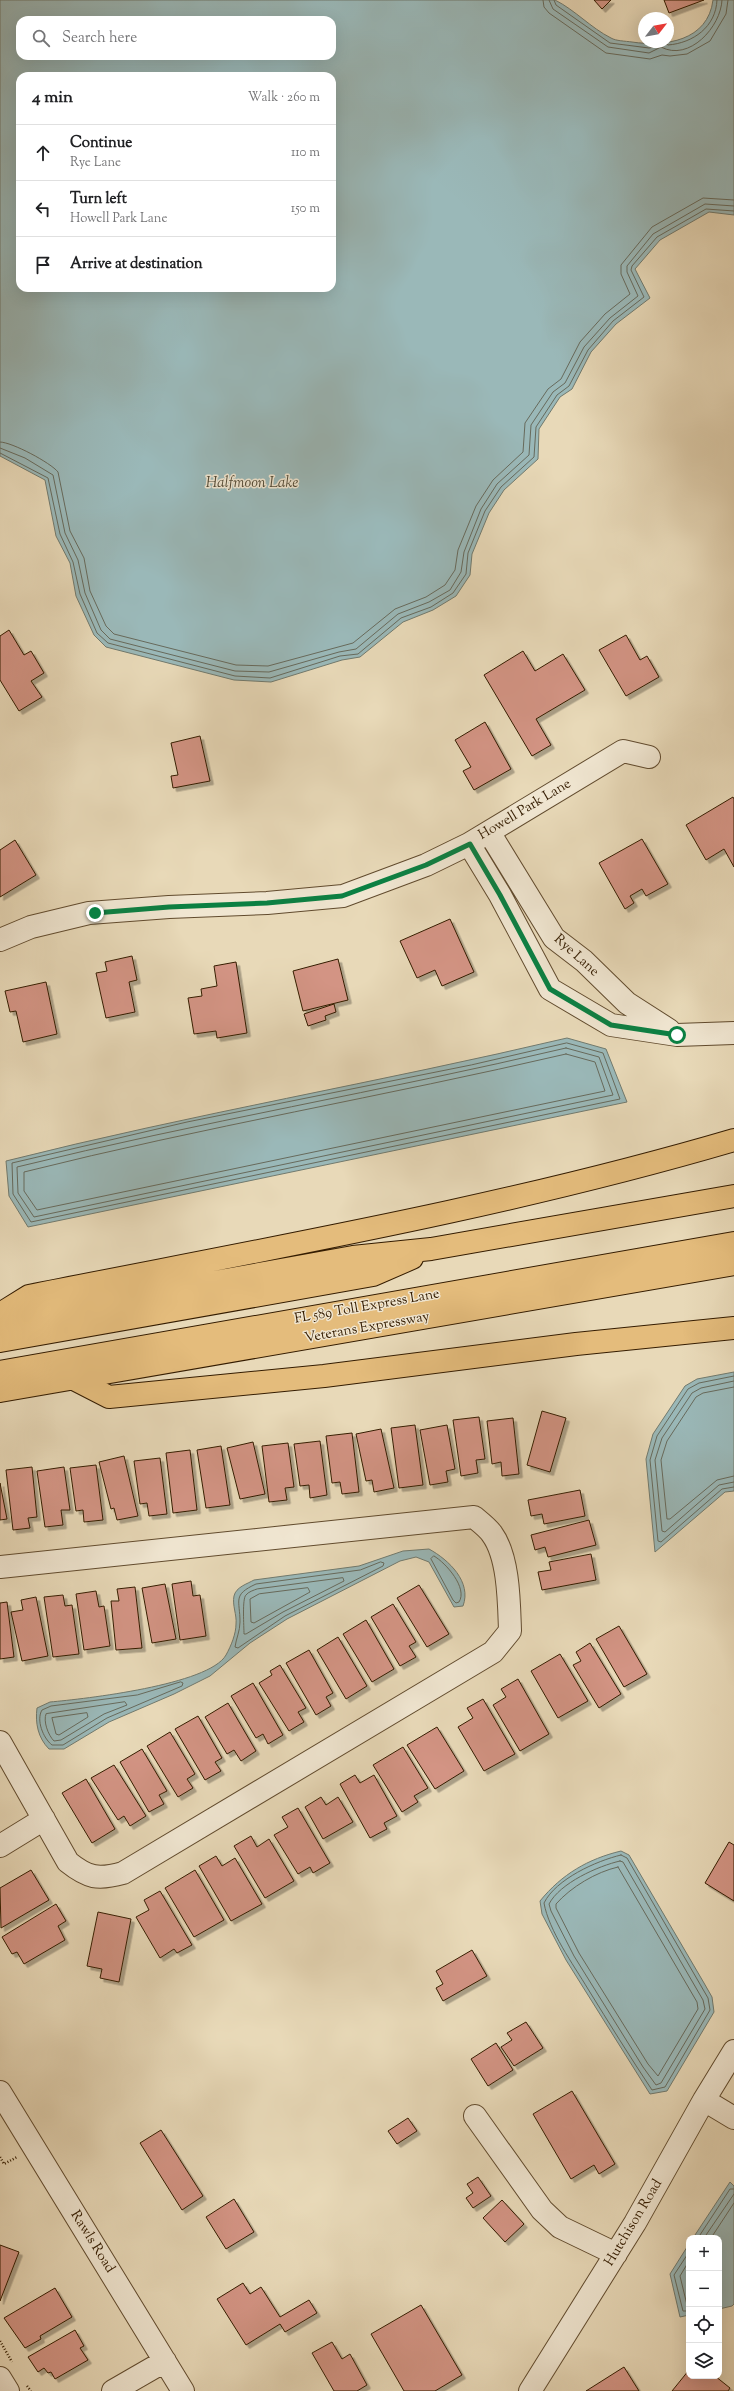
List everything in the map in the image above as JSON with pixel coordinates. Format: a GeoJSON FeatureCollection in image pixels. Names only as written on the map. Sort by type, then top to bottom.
{"type":"FeatureCollection","features":[{"type":"Feature","properties":{"kind":"highway"},"geometry":{"type":"LineString","coordinates":[[0,1314],[30,1296],[405,1221],[557,1188],[656,1163],[734,1140]]}},
{"type":"Feature","properties":{"kind":"highway"},"geometry":{"type":"LineString","coordinates":[[0,1321],[353,1257],[431,1249],[734,1196]]}},
{"type":"Feature","properties":{"kind":"highway","name":"FL 589 Toll Express Lane"},"geometry":{"type":"LineString","coordinates":[[0,1372],[734,1243]]}},
{"type":"Feature","properties":{"kind":"highway"},"geometry":{"type":"LineString","coordinates":[[0,1341],[373,1275],[431,1249]]}},
{"type":"Feature","properties":{"kind":"highway","name":"Veterans Expressway"},"geometry":{"type":"LineString","coordinates":[[0,1391],[734,1264]]}},
{"type":"Feature","properties":{"kind":"highway"},"geometry":{"type":"LineString","coordinates":[[72,1378],[109,1397],[324,1376],[576,1344],[734,1328]]}},
{"type":"Feature","properties":{"kind":"street","name":"Howell Park Lane"},"geometry":{"type":"LineString","coordinates":[[0,940],[31,927],[90,913],[169,907],[267,903],[342,896],[426,865],[470,844],[623,751],[649,757]]}},
{"type":"Feature","properties":{"kind":"street","name":"Rye Lane"},"geometry":{"type":"LineString","coordinates":[[489,832],[554,938],[584,961],[627,1003],[677,1035]]}},
{"type":"Feature","properties":{"kind":"street","name":"Rye Lane"},"geometry":{"type":"LineString","coordinates":[[470,844],[550,989],[611,1025],[677,1035],[734,1033]]}},
{"type":"Feature","properties":{"kind":"street"},"geometry":{"type":"LineString","coordinates":[[532,954],[554,938]]}},
{"type":"Feature","properties":{"kind":"street"},"geometry":{"type":"LineString","coordinates":[[588,1011],[606,984]]}},
{"type":"Feature","properties":{"kind":"street"},"geometry":{"type":"LineString","coordinates":[[0,1567],[474,1517],[492,1534],[500,1549],[509,1599],[510,1631],[493,1652],[123,1873],[104,1878],[82,1874],[68,1862],[0,1742]]}},
{"type":"Feature","properties":{"kind":"street"},"geometry":{"type":"LineString","coordinates":[[0,1846],[44,1820]]}},
{"type":"Feature","properties":{"kind":"street","name":"Hutchison Road"},"geometry":{"type":"LineString","coordinates":[[530,2391],[636,2223],[704,2100],[734,2051]]}},
{"type":"Feature","properties":{"kind":"street","name":"Rawls Road"},"geometry":{"type":"LineString","coordinates":[[0,2092],[183,2391]]}},
{"type":"Feature","properties":{"kind":"street"},"geometry":{"type":"LineString","coordinates":[[704,2100],[734,2118]]}},
{"type":"Feature","properties":{"kind":"street"},"geometry":{"type":"LineString","coordinates":[[475,2116],[542,2210],[560,2227],[616,2254]]}},
{"type":"Feature","properties":{"kind":"street"},"geometry":{"type":"LineString","coordinates":[[113,2391],[165,2361]]}},
{"type":"Feature","properties":{"kind":"street"},"geometry":{"type":"LineString","coordinates":[[0,2378],[8,2391]]}},
{"type":"Feature","properties":{"kind":"water","name":"Halfmoon Lake"},"geometry":{"type":"Polygon","coordinates":[[[0,0],[555,0],[613,39],[638,42],[638,48],[674,48],[674,41],[694,33],[703,25],[709,14],[713,0],[734,0],[734,215],[709,212],[660,240],[635,269],[650,298],[616,324],[591,352],[572,389],[560,397],[539,429],[538,459],[504,490],[489,513],[472,554],[470,575],[456,596],[433,610],[403,622],[360,657],[342,660],[271,682],[234,680],[106,647],[94,635],[76,596],[70,563],[56,536],[45,480],[0,456],[0,0]]]}},
{"type":"Feature","properties":{"kind":"water"},"geometry":{"type":"Polygon","coordinates":[[[567,1038],[606,1049],[627,1102],[28,1227],[9,1196],[6,1161],[146,1128],[567,1038]]]}},
{"type":"Feature","properties":{"kind":"water"},"geometry":{"type":"Polygon","coordinates":[[[734,1372],[734,1491],[725,1492],[655,1552],[646,1459],[653,1434],[685,1386],[697,1379],[734,1372]]]}},
{"type":"Feature","properties":{"kind":"water"},"geometry":{"type":"Polygon","coordinates":[[[429,1549],[444,1559],[457,1573],[464,1589],[465,1597],[463,1606],[454,1607],[429,1562],[416,1557],[400,1561],[287,1619],[250,1643],[210,1676],[174,1694],[109,1722],[64,1749],[49,1749],[42,1740],[36,1719],[37,1708],[50,1702],[89,1698],[144,1689],[196,1675],[215,1666],[226,1655],[234,1636],[236,1628],[234,1603],[235,1593],[242,1586],[254,1580],[359,1566],[403,1551],[429,1549]]]}},
{"type":"Feature","properties":{"kind":"water"},"geometry":{"type":"Polygon","coordinates":[[[621,1851],[629,1855],[704,1983],[712,1997],[714,2012],[667,2091],[650,2094],[566,1960],[542,1914],[540,1901],[557,1883],[576,1869],[598,1858],[621,1851]]]}},
{"type":"Feature","properties":{"kind":"water"},"geometry":{"type":"Polygon","coordinates":[[[730,2182],[734,2186],[734,2304],[732,2306],[722,2308],[722,2235],[695,2235],[730,2182]]]}},
{"type":"Feature","properties":{"kind":"water"},"geometry":{"type":"Polygon","coordinates":[[[686,2249],[686,2316],[680,2317],[670,2274],[686,2249]]]}},
{"type":"Feature","properties":{"kind":"building"},"geometry":{"type":"Polygon","coordinates":[[[594,0],[611,0],[602,9],[594,0]]]}},
{"type":"Feature","properties":{"kind":"building"},"geometry":{"type":"Polygon","coordinates":[[[664,0],[704,0],[672,12],[669,12],[664,0]]]}},
{"type":"Feature","properties":{"kind":"building"},"geometry":{"type":"Polygon","coordinates":[[[9,630],[24,655],[31,651],[44,673],[31,681],[42,697],[19,711],[0,680],[0,636],[9,630]]]}},
{"type":"Feature","properties":{"kind":"building"},"geometry":{"type":"Polygon","coordinates":[[[626,635],[640,660],[647,656],[659,677],[626,696],[599,650],[626,635]]]}},
{"type":"Feature","properties":{"kind":"building"},"geometry":{"type":"Polygon","coordinates":[[[523,651],[535,671],[563,654],[585,690],[536,719],[551,745],[532,756],[484,675],[523,651]]]}},
{"type":"Feature","properties":{"kind":"building"},"geometry":{"type":"Polygon","coordinates":[[[485,722],[511,769],[474,790],[463,771],[471,767],[455,740],[485,722]]]}},
{"type":"Feature","properties":{"kind":"building"},"geometry":{"type":"Polygon","coordinates":[[[200,736],[210,781],[173,788],[171,776],[178,775],[171,743],[200,736]]]}},
{"type":"Feature","properties":{"kind":"building"},"geometry":{"type":"Polygon","coordinates":[[[733,797],[734,867],[724,849],[706,860],[686,825],[733,797]]]}},
{"type":"Feature","properties":{"kind":"building"},"geometry":{"type":"Polygon","coordinates":[[[642,839],[668,884],[646,896],[642,889],[630,896],[634,903],[625,909],[599,863],[642,839]]]}},
{"type":"Feature","properties":{"kind":"building"},"geometry":{"type":"Polygon","coordinates":[[[15,840],[36,875],[0,897],[0,850],[15,840]]]}},
{"type":"Feature","properties":{"kind":"building"},"geometry":{"type":"Polygon","coordinates":[[[450,919],[474,972],[442,986],[435,970],[417,978],[400,941],[450,919]]]}},
{"type":"Feature","properties":{"kind":"building"},"geometry":{"type":"Polygon","coordinates":[[[132,956],[137,980],[129,982],[135,1012],[106,1018],[96,973],[107,971],[105,962],[132,956]]]}},
{"type":"Feature","properties":{"kind":"building"},"geometry":{"type":"Polygon","coordinates":[[[338,959],[348,1000],[303,1011],[293,971],[338,959]]]}},
{"type":"Feature","properties":{"kind":"building"},"geometry":{"type":"Polygon","coordinates":[[[236,962],[247,1033],[217,1038],[216,1031],[194,1034],[188,998],[202,996],[201,989],[217,986],[214,966],[236,962]]]}},
{"type":"Feature","properties":{"kind":"building"},"geometry":{"type":"Polygon","coordinates":[[[46,982],[57,1034],[23,1042],[16,1011],[10,1012],[5,991],[46,982]]]}},
{"type":"Feature","properties":{"kind":"building"},"geometry":{"type":"Polygon","coordinates":[[[334,1004],[336,1012],[325,1016],[326,1020],[308,1026],[304,1014],[334,1004]]]}},
{"type":"Feature","properties":{"kind":"building"},"geometry":{"type":"Polygon","coordinates":[[[542,1411],[566,1418],[550,1472],[527,1465],[542,1411]]]}},
{"type":"Feature","properties":{"kind":"building"},"geometry":{"type":"Polygon","coordinates":[[[479,1417],[485,1459],[476,1460],[478,1473],[461,1476],[453,1420],[479,1417]]]}},
{"type":"Feature","properties":{"kind":"building"},"geometry":{"type":"Polygon","coordinates":[[[513,1418],[519,1474],[502,1476],[501,1462],[492,1464],[487,1421],[513,1418]]]}},
{"type":"Feature","properties":{"kind":"building"},"geometry":{"type":"Polygon","coordinates":[[[415,1425],[423,1485],[399,1488],[391,1428],[415,1425]]]}},
{"type":"Feature","properties":{"kind":"building"},"geometry":{"type":"Polygon","coordinates":[[[447,1425],[455,1469],[446,1471],[448,1482],[430,1485],[420,1430],[447,1425]]]}},
{"type":"Feature","properties":{"kind":"building"},"geometry":{"type":"Polygon","coordinates":[[[381,1429],[394,1488],[374,1492],[372,1480],[366,1481],[356,1434],[381,1429]]]}},
{"type":"Feature","properties":{"kind":"building"},"geometry":{"type":"Polygon","coordinates":[[[352,1433],[359,1492],[342,1494],[340,1482],[332,1483],[326,1436],[352,1433]]]}},
{"type":"Feature","properties":{"kind":"building"},"geometry":{"type":"Polygon","coordinates":[[[320,1441],[327,1495],[310,1498],[309,1485],[300,1486],[294,1444],[320,1441]]]}},
{"type":"Feature","properties":{"kind":"building"},"geometry":{"type":"Polygon","coordinates":[[[253,1442],[265,1494],[240,1499],[227,1448],[253,1442]]]}},
{"type":"Feature","properties":{"kind":"building"},"geometry":{"type":"Polygon","coordinates":[[[288,1443],[294,1487],[285,1488],[287,1500],[269,1502],[262,1446],[288,1443]]]}},
{"type":"Feature","properties":{"kind":"building"},"geometry":{"type":"Polygon","coordinates":[[[221,1446],[230,1505],[206,1508],[197,1450],[221,1446]]]}},
{"type":"Feature","properties":{"kind":"building"},"geometry":{"type":"Polygon","coordinates":[[[190,1450],[197,1510],[173,1513],[166,1453],[190,1450]]]}},
{"type":"Feature","properties":{"kind":"building"},"geometry":{"type":"Polygon","coordinates":[[[124,1456],[138,1516],[117,1520],[114,1508],[111,1509],[99,1462],[124,1456]]]}},
{"type":"Feature","properties":{"kind":"building"},"geometry":{"type":"Polygon","coordinates":[[[160,1458],[167,1514],[149,1516],[147,1503],[140,1504],[134,1461],[160,1458]]]}},
{"type":"Feature","properties":{"kind":"building"},"geometry":{"type":"Polygon","coordinates":[[[96,1465],[103,1520],[84,1522],[83,1510],[76,1511],[70,1468],[96,1465]]]}},
{"type":"Feature","properties":{"kind":"building"},"geometry":{"type":"Polygon","coordinates":[[[32,1467],[37,1517],[28,1518],[30,1528],[13,1530],[6,1470],[32,1467]]]}},
{"type":"Feature","properties":{"kind":"building"},"geometry":{"type":"Polygon","coordinates":[[[64,1467],[70,1510],[61,1510],[63,1525],[45,1527],[37,1471],[64,1467]]]}},
{"type":"Feature","properties":{"kind":"building"},"geometry":{"type":"Polygon","coordinates":[[[0,1483],[7,1519],[0,1520],[0,1483]]]}},
{"type":"Feature","properties":{"kind":"building"},"geometry":{"type":"Polygon","coordinates":[[[580,1490],[585,1516],[544,1524],[542,1514],[531,1516],[528,1500],[580,1490]]]}},
{"type":"Feature","properties":{"kind":"building"},"geometry":{"type":"Polygon","coordinates":[[[589,1520],[596,1545],[548,1557],[545,1547],[535,1550],[531,1535],[589,1520]]]}},
{"type":"Feature","properties":{"kind":"building"},"geometry":{"type":"Polygon","coordinates":[[[591,1554],[596,1580],[542,1590],[538,1572],[551,1570],[549,1562],[591,1554]]]}},
{"type":"Feature","properties":{"kind":"building"},"geometry":{"type":"Polygon","coordinates":[[[191,1581],[193,1596],[200,1595],[206,1636],[180,1640],[172,1584],[191,1581]]]}},
{"type":"Feature","properties":{"kind":"building"},"geometry":{"type":"Polygon","coordinates":[[[165,1584],[176,1639],[152,1643],[142,1588],[165,1584]]]}},
{"type":"Feature","properties":{"kind":"building"},"geometry":{"type":"Polygon","coordinates":[[[419,1585],[449,1634],[427,1647],[397,1598],[419,1585]]]}},
{"type":"Feature","properties":{"kind":"building"},"geometry":{"type":"Polygon","coordinates":[[[135,1587],[142,1648],[116,1650],[111,1601],[119,1601],[117,1589],[135,1587]]]}},
{"type":"Feature","properties":{"kind":"building"},"geometry":{"type":"Polygon","coordinates":[[[96,1591],[99,1607],[104,1606],[110,1646],[84,1650],[76,1594],[96,1591]]]}},
{"type":"Feature","properties":{"kind":"building"},"geometry":{"type":"Polygon","coordinates":[[[63,1595],[65,1606],[72,1605],[79,1654],[53,1657],[44,1597],[63,1595]]]}},
{"type":"Feature","properties":{"kind":"building"},"geometry":{"type":"Polygon","coordinates":[[[36,1597],[48,1656],[22,1661],[11,1612],[23,1610],[21,1600],[36,1597]]]}},
{"type":"Feature","properties":{"kind":"building"},"geometry":{"type":"Polygon","coordinates":[[[7,1602],[14,1657],[0,1659],[0,1603],[7,1602]]]}},
{"type":"Feature","properties":{"kind":"building"},"geometry":{"type":"Polygon","coordinates":[[[393,1604],[416,1642],[409,1646],[416,1657],[400,1666],[371,1617],[393,1604]]]}},
{"type":"Feature","properties":{"kind":"building"},"geometry":{"type":"Polygon","coordinates":[[[366,1620],[394,1669],[372,1682],[343,1634],[366,1620]]]}},
{"type":"Feature","properties":{"kind":"building"},"geometry":{"type":"Polygon","coordinates":[[[619,1626],[647,1674],[624,1687],[596,1639],[619,1626]]]}},
{"type":"Feature","properties":{"kind":"building"},"geometry":{"type":"Polygon","coordinates":[[[338,1637],[367,1686],[346,1699],[317,1650],[338,1637]]]}},
{"type":"Feature","properties":{"kind":"building"},"geometry":{"type":"Polygon","coordinates":[[[590,1643],[621,1694],[599,1708],[573,1665],[581,1661],[576,1652],[590,1643]]]}},
{"type":"Feature","properties":{"kind":"building"},"geometry":{"type":"Polygon","coordinates":[[[309,1650],[333,1693],[326,1697],[331,1706],[316,1715],[286,1663],[309,1650]]]}},
{"type":"Feature","properties":{"kind":"building"},"geometry":{"type":"Polygon","coordinates":[[[560,1654],[588,1701],[558,1718],[531,1671],[560,1654]]]}},
{"type":"Feature","properties":{"kind":"building"},"geometry":{"type":"Polygon","coordinates":[[[280,1665],[306,1708],[298,1712],[304,1722],[289,1731],[259,1683],[272,1675],[270,1671],[280,1665]]]}},
{"type":"Feature","properties":{"kind":"building"},"geometry":{"type":"Polygon","coordinates":[[[518,1679],[549,1734],[520,1751],[493,1705],[506,1697],[501,1689],[518,1679]]]}},
{"type":"Feature","properties":{"kind":"building"},"geometry":{"type":"Polygon","coordinates":[[[253,1683],[283,1735],[268,1744],[263,1734],[256,1738],[231,1696],[253,1683]]]}},
{"type":"Feature","properties":{"kind":"building"},"geometry":{"type":"Polygon","coordinates":[[[483,1699],[515,1754],[484,1771],[458,1727],[473,1718],[467,1708],[483,1699]]]}},
{"type":"Feature","properties":{"kind":"building"},"geometry":{"type":"Polygon","coordinates":[[[228,1703],[256,1751],[241,1761],[234,1750],[227,1754],[205,1717],[228,1703]]]}},
{"type":"Feature","properties":{"kind":"building"},"geometry":{"type":"Polygon","coordinates":[[[198,1716],[222,1758],[215,1762],[221,1771],[205,1780],[175,1729],[198,1716]]]}},
{"type":"Feature","properties":{"kind":"building"},"geometry":{"type":"Polygon","coordinates":[[[437,1727],[464,1771],[435,1789],[407,1745],[437,1727]]]}},
{"type":"Feature","properties":{"kind":"building"},"geometry":{"type":"Polygon","coordinates":[[[170,1732],[195,1774],[187,1779],[193,1788],[178,1797],[147,1746],[170,1732]]]}},
{"type":"Feature","properties":{"kind":"building"},"geometry":{"type":"Polygon","coordinates":[[[403,1747],[428,1788],[414,1796],[418,1802],[402,1812],[373,1765],[403,1747]]]}},
{"type":"Feature","properties":{"kind":"building"},"geometry":{"type":"Polygon","coordinates":[[[142,1749],[167,1791],[159,1795],[164,1804],[149,1812],[120,1762],[142,1749]]]}},
{"type":"Feature","properties":{"kind":"building"},"geometry":{"type":"Polygon","coordinates":[[[114,1765],[146,1816],[130,1826],[124,1816],[118,1820],[91,1778],[114,1765]]]}},
{"type":"Feature","properties":{"kind":"building"},"geometry":{"type":"Polygon","coordinates":[[[355,1775],[360,1783],[374,1775],[397,1816],[384,1823],[387,1829],[370,1838],[340,1784],[355,1775]]]}},
{"type":"Feature","properties":{"kind":"building"},"geometry":{"type":"Polygon","coordinates":[[[86,1779],[115,1829],[92,1843],[62,1793],[86,1779]]]}},
{"type":"Feature","properties":{"kind":"building"},"geometry":{"type":"Polygon","coordinates":[[[321,1797],[326,1805],[338,1797],[353,1822],[323,1839],[305,1807],[321,1797]]]}},
{"type":"Feature","properties":{"kind":"building"},"geometry":{"type":"Polygon","coordinates":[[[298,1808],[330,1863],[313,1873],[310,1867],[298,1874],[274,1835],[288,1827],[282,1817],[298,1808]]]}},
{"type":"Feature","properties":{"kind":"building"},"geometry":{"type":"Polygon","coordinates":[[[251,1836],[257,1847],[269,1839],[294,1881],[265,1898],[234,1846],[251,1836]]]}},
{"type":"Feature","properties":{"kind":"building"},"geometry":{"type":"Polygon","coordinates":[[[729,1842],[734,1845],[734,1901],[705,1883],[729,1842]]]}},
{"type":"Feature","properties":{"kind":"building"},"geometry":{"type":"Polygon","coordinates":[[[216,1856],[222,1866],[235,1858],[262,1904],[231,1921],[199,1866],[216,1856]]]}},
{"type":"Feature","properties":{"kind":"building"},"geometry":{"type":"Polygon","coordinates":[[[31,1870],[49,1900],[1,1928],[0,1888],[31,1870]]]}},
{"type":"Feature","properties":{"kind":"building"},"geometry":{"type":"Polygon","coordinates":[[[195,1870],[224,1920],[194,1937],[165,1888],[195,1870]]]}},
{"type":"Feature","properties":{"kind":"building"},"geometry":{"type":"Polygon","coordinates":[[[160,1891],[192,1945],[177,1953],[174,1949],[160,1958],[136,1917],[149,1910],[144,1900],[160,1891]]]}},
{"type":"Feature","properties":{"kind":"building"},"geometry":{"type":"Polygon","coordinates":[[[56,1904],[66,1921],[58,1926],[65,1940],[24,1964],[17,1952],[12,1954],[2,1937],[56,1904]]]}},
{"type":"Feature","properties":{"kind":"building"},"geometry":{"type":"Polygon","coordinates":[[[98,1912],[131,1919],[119,1982],[100,1978],[102,1969],[87,1966],[98,1912]]]}},
{"type":"Feature","properties":{"kind":"building"},"geometry":{"type":"Polygon","coordinates":[[[472,1950],[487,1976],[443,2001],[436,1988],[443,1984],[436,1971],[472,1950]]]}},
{"type":"Feature","properties":{"kind":"building"},"geometry":{"type":"Polygon","coordinates":[[[526,2022],[543,2048],[514,2066],[501,2047],[512,2040],[507,2033],[526,2022]]]}},
{"type":"Feature","properties":{"kind":"building"},"geometry":{"type":"Polygon","coordinates":[[[496,2043],[513,2070],[488,2086],[471,2059],[496,2043]]]}},
{"type":"Feature","properties":{"kind":"building"},"geometry":{"type":"Polygon","coordinates":[[[572,2091],[615,2164],[599,2174],[594,2165],[571,2179],[533,2114],[572,2091]]]}},
{"type":"Feature","properties":{"kind":"building"},"geometry":{"type":"Polygon","coordinates":[[[408,2118],[417,2131],[397,2144],[388,2131],[408,2118]]]}},
{"type":"Feature","properties":{"kind":"building"},"geometry":{"type":"Polygon","coordinates":[[[161,2130],[203,2196],[182,2210],[140,2143],[161,2130]]]}},
{"type":"Feature","properties":{"kind":"building"},"geometry":{"type":"Polygon","coordinates":[[[478,2177],[491,2196],[473,2208],[466,2198],[473,2193],[467,2184],[478,2177]]]}},
{"type":"Feature","properties":{"kind":"building"},"geometry":{"type":"Polygon","coordinates":[[[234,2199],[254,2232],[226,2249],[206,2217],[234,2199]]]}},
{"type":"Feature","properties":{"kind":"building"},"geometry":{"type":"Polygon","coordinates":[[[502,2200],[524,2224],[505,2242],[483,2218],[502,2200]]]}},
{"type":"Feature","properties":{"kind":"building"},"geometry":{"type":"Polygon","coordinates":[[[0,2245],[19,2252],[0,2301],[0,2245]]]}},
{"type":"Feature","properties":{"kind":"building"},"geometry":{"type":"Polygon","coordinates":[[[243,2283],[250,2294],[261,2287],[280,2317],[309,2300],[317,2313],[285,2332],[280,2324],[246,2345],[217,2299],[243,2283]]]}},
{"type":"Feature","properties":{"kind":"building"},"geometry":{"type":"Polygon","coordinates":[[[55,2288],[72,2317],[40,2336],[41,2339],[25,2348],[4,2318],[55,2288]]]}},
{"type":"Feature","properties":{"kind":"building"},"geometry":{"type":"Polygon","coordinates":[[[421,2305],[462,2375],[435,2391],[404,2391],[371,2334],[421,2305]]]}},
{"type":"Feature","properties":{"kind":"building"},"geometry":{"type":"Polygon","coordinates":[[[75,2330],[84,2346],[80,2348],[88,2360],[55,2379],[51,2372],[48,2373],[44,2368],[38,2372],[28,2357],[75,2330]]]}},
{"type":"Feature","properties":{"kind":"building"},"geometry":{"type":"Polygon","coordinates":[[[332,2342],[342,2359],[350,2354],[367,2385],[357,2391],[334,2391],[312,2353],[332,2342]]]}},
{"type":"Feature","properties":{"kind":"building"},"geometry":{"type":"Polygon","coordinates":[[[624,2367],[639,2391],[586,2391],[624,2367]]]}},
{"type":"Feature","properties":{"kind":"building"},"geometry":{"type":"Polygon","coordinates":[[[686,2374],[686,2379],[719,2379],[730,2388],[728,2391],[672,2391],[686,2374]]]}},
{"type":"Feature","properties":{"kind":"route"},"geometry":{"type":"LineString","coordinates":[[95,913],[169,907],[267,903],[342,896],[426,865],[470,844],[500,895],[550,989],[611,1025],[677,1035]]}}]}
